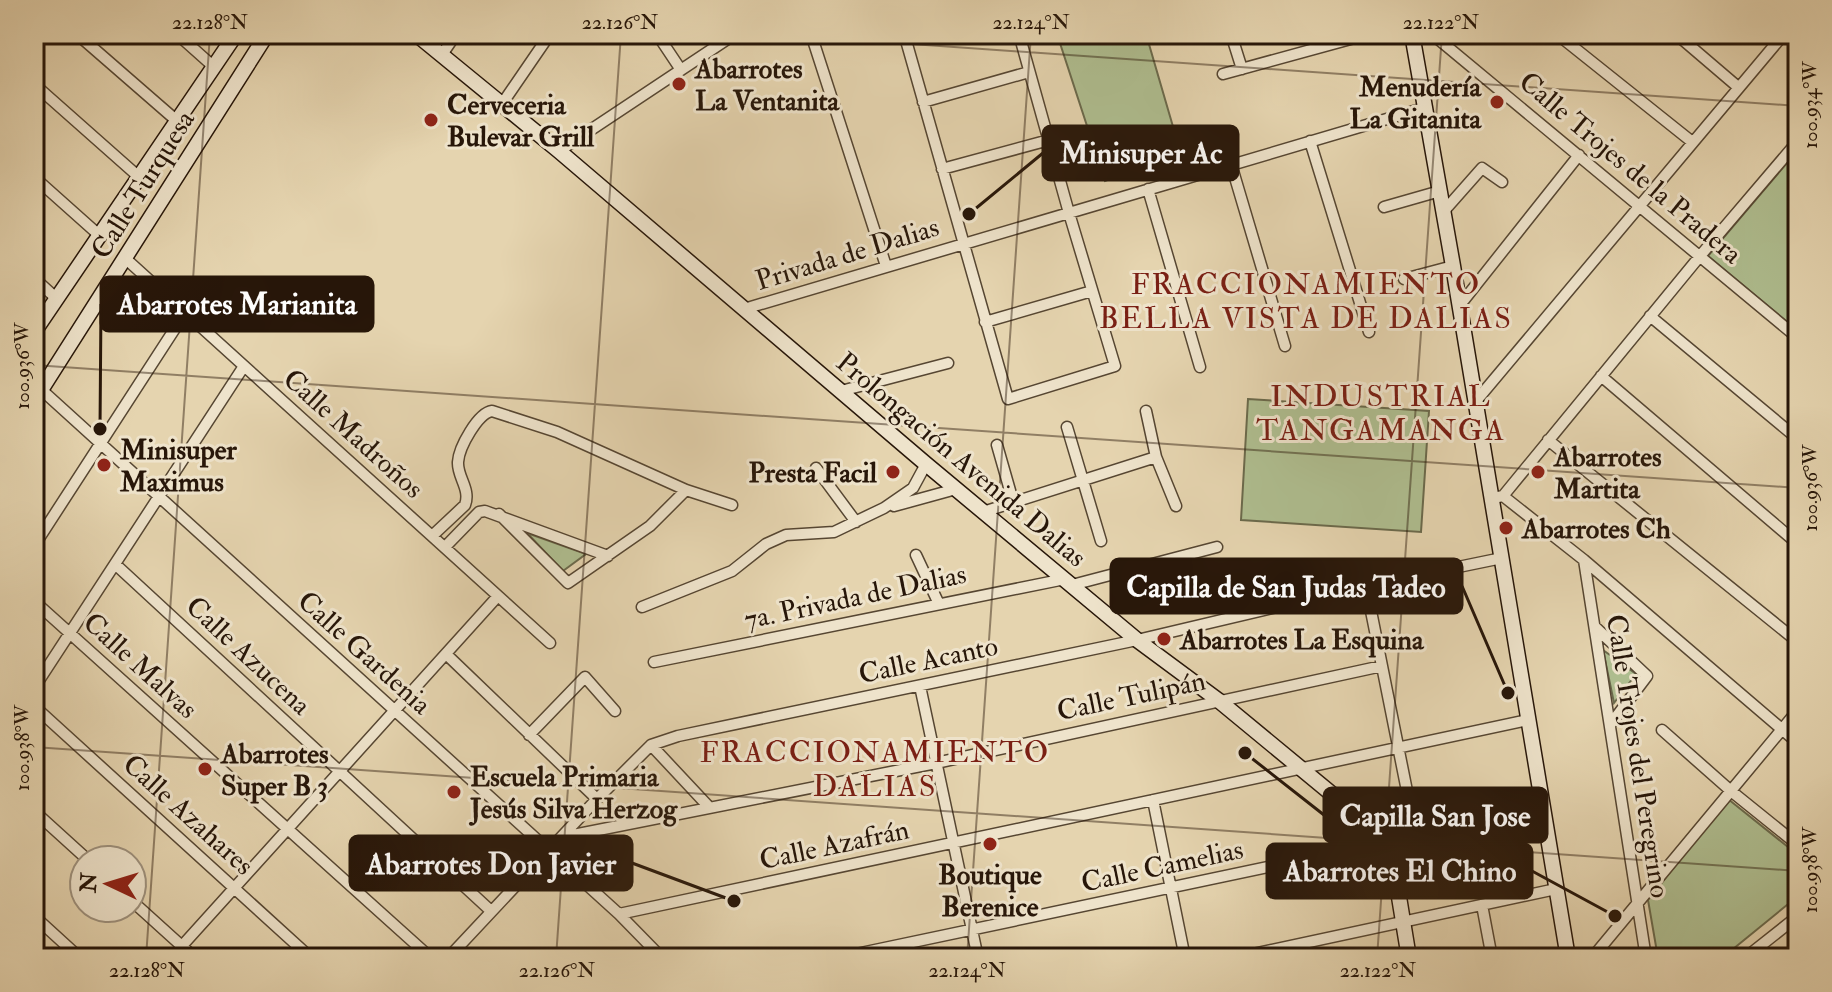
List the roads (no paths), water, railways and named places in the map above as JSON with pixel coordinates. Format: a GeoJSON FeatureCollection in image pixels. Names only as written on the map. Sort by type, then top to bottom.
{"type":"FeatureCollection","features":[{"type":"Feature","properties":{"kind":"main road","name":"Calle Turquesa"},"geometry":{"type":"LineString","coordinates":[[34,332],[236,34]]}},
{"type":"Feature","properties":{"kind":"main road","name":"Calle Turquesa"},"geometry":{"type":"LineString","coordinates":[[36,392],[126,259],[267,34]]}},
{"type":"Feature","properties":{"kind":"main road","name":"Prolongación Avenida Dalias"},"geometry":{"type":"LineString","coordinates":[[416,34],[559,151],[1137,640],[1218,700],[1390,842]]}},
{"type":"Feature","properties":{"kind":"main road"},"geometry":{"type":"LineString","coordinates":[[1412,34],[1476,401],[1497,498],[1502,558],[1568,958]]}},
{"type":"Feature","properties":{"kind":"main road"},"geometry":{"type":"LineString","coordinates":[[1390,842],[1409,958]]}},
{"type":"Feature","properties":{"kind":"street"},"geometry":{"type":"LineString","coordinates":[[77,34],[177,121]]}},
{"type":"Feature","properties":{"kind":"street"},"geometry":{"type":"LineString","coordinates":[[177,34],[214,67]]}},
{"type":"Feature","properties":{"kind":"street"},"geometry":{"type":"LineString","coordinates":[[441,56],[456,34]]}},
{"type":"Feature","properties":{"kind":"street"},"geometry":{"type":"LineString","coordinates":[[502,104],[550,34]]}},
{"type":"Feature","properties":{"kind":"street"},"geometry":{"type":"LineString","coordinates":[[657,34],[681,70]]}},
{"type":"Feature","properties":{"kind":"street"},"geometry":{"type":"LineString","coordinates":[[559,151],[735,34]]}},
{"type":"Feature","properties":{"kind":"street"},"geometry":{"type":"LineString","coordinates":[[811,34],[886,266]]}},
{"type":"Feature","properties":{"kind":"street"},"geometry":{"type":"LineString","coordinates":[[907,35],[923,102],[1008,399],[1115,366],[1019,34]]}},
{"type":"Feature","properties":{"kind":"street"},"geometry":{"type":"LineString","coordinates":[[1231,34],[1242,69]]}},
{"type":"Feature","properties":{"kind":"street"},"geometry":{"type":"LineString","coordinates":[[1223,74],[1369,34]]}},
{"type":"Feature","properties":{"kind":"street","name":"Calle Trojes de la Pradera"},"geometry":{"type":"LineString","coordinates":[[1432,34],[1798,338]]}},
{"type":"Feature","properties":{"kind":"street"},"geometry":{"type":"LineString","coordinates":[[1557,34],[1691,141]]}},
{"type":"Feature","properties":{"kind":"street"},"geometry":{"type":"LineString","coordinates":[[1676,34],[1738,87]]}},
{"type":"Feature","properties":{"kind":"street"},"geometry":{"type":"LineString","coordinates":[[1476,401],[1691,141],[1784,34]]}},
{"type":"Feature","properties":{"kind":"street"},"geometry":{"type":"LineString","coordinates":[[923,102],[1029,72]]}},
{"type":"Feature","properties":{"kind":"street"},"geometry":{"type":"LineString","coordinates":[[34,84],[139,177]]}},
{"type":"Feature","properties":{"kind":"street","name":"Privada de Dalias"},"geometry":{"type":"LineString","coordinates":[[744,309],[1424,108]]}},
{"type":"Feature","properties":{"kind":"street"},"geometry":{"type":"LineString","coordinates":[[942,169],[1049,140]]}},
{"type":"Feature","properties":{"kind":"street"},"geometry":{"type":"LineString","coordinates":[[1310,141],[1369,332]]}},
{"type":"Feature","properties":{"kind":"street"},"geometry":{"type":"LineString","coordinates":[[1798,141],[1497,498],[1584,560],[1798,743]]}},
{"type":"Feature","properties":{"kind":"street"},"geometry":{"type":"LineString","coordinates":[[1460,305],[1579,155]]}},
{"type":"Feature","properties":{"kind":"street"},"geometry":{"type":"LineString","coordinates":[[1231,164],[1285,346]]}},
{"type":"Feature","properties":{"kind":"street"},"geometry":{"type":"LineString","coordinates":[[1444,211],[1482,168],[1502,182]]}},
{"type":"Feature","properties":{"kind":"street"},"geometry":{"type":"LineString","coordinates":[[34,177],[99,235]]}},
{"type":"Feature","properties":{"kind":"street"},"geometry":{"type":"LineString","coordinates":[[1148,189],[1200,367]]}},
{"type":"Feature","properties":{"kind":"street"},"geometry":{"type":"LineString","coordinates":[[1384,207],[1440,191]]}},
{"type":"Feature","properties":{"kind":"street","name":"Calle Madroños"},"geometry":{"type":"LineString","coordinates":[[126,259],[550,643]]}},
{"type":"Feature","properties":{"kind":"street"},"geometry":{"type":"LineString","coordinates":[[1404,279],[1453,266]]}},
{"type":"Feature","properties":{"kind":"street"},"geometry":{"type":"LineString","coordinates":[[34,278],[57,299]]}},
{"type":"Feature","properties":{"kind":"street"},"geometry":{"type":"LineString","coordinates":[[985,322],[1092,291]]}},
{"type":"Feature","properties":{"kind":"street"},"geometry":{"type":"LineString","coordinates":[[34,546],[185,313]]}},
{"type":"Feature","properties":{"kind":"street"},"geometry":{"type":"LineString","coordinates":[[1650,316],[1798,439]]}},
{"type":"Feature","properties":{"kind":"street"},"geometry":{"type":"LineString","coordinates":[[841,391],[948,363]]}},
{"type":"Feature","properties":{"kind":"street"},"geometry":{"type":"LineString","coordinates":[[34,688],[244,366]]}},
{"type":"Feature","properties":{"kind":"street"},"geometry":{"type":"LineString","coordinates":[[1601,376],[1798,544]]}},
{"type":"Feature","properties":{"kind":"street","name":"Calle Gardenia"},"geometry":{"type":"LineString","coordinates":[[36,392],[100,444],[619,914],[662,958]]}},
{"type":"Feature","properties":{"kind":"street"},"geometry":{"type":"LineString","coordinates":[[432,536],[465,505],[468,497],[458,464],[479,417],[484,412],[492,411],[557,432],[686,490],[732,505]]}},
{"type":"Feature","properties":{"kind":"street"},"geometry":{"type":"LineString","coordinates":[[1146,411],[1156,457],[1176,506]]}},
{"type":"Feature","properties":{"kind":"street"},"geometry":{"type":"LineString","coordinates":[[1067,427],[1101,541]]}},
{"type":"Feature","properties":{"kind":"street"},"geometry":{"type":"LineString","coordinates":[[1548,440],[1798,642]]}},
{"type":"Feature","properties":{"kind":"street"},"geometry":{"type":"LineString","coordinates":[[997,445],[1013,501]]}},
{"type":"Feature","properties":{"kind":"street"},"geometry":{"type":"LineString","coordinates":[[983,512],[1156,457]]}},
{"type":"Feature","properties":{"kind":"street"},"geometry":{"type":"LineString","coordinates":[[642,607],[732,571],[766,544],[786,535],[822,535],[884,508],[913,488],[926,464]]}},
{"type":"Feature","properties":{"kind":"street"},"geometry":{"type":"LineString","coordinates":[[816,468],[856,522]]}},
{"type":"Feature","properties":{"kind":"street"},"geometry":{"type":"LineString","coordinates":[[884,508],[956,489]]}},
{"type":"Feature","properties":{"kind":"street"},"geometry":{"type":"LineString","coordinates":[[499,514],[568,583],[650,526],[686,490]]}},
{"type":"Feature","properties":{"kind":"street"},"geometry":{"type":"LineString","coordinates":[[445,547],[479,512],[485,511],[608,556]]}},
{"type":"Feature","properties":{"kind":"street","name":"7a. Privada de Dalias"},"geometry":{"type":"LineString","coordinates":[[654,662],[938,602],[1068,582],[1217,547]]}},
{"type":"Feature","properties":{"kind":"street"},"geometry":{"type":"LineString","coordinates":[[916,555],[938,602]]}},
{"type":"Feature","properties":{"kind":"street","name":"Calle Acanto"},"geometry":{"type":"LineString","coordinates":[[448,958],[651,745],[678,736],[1137,640],[1366,586],[1502,558]]}},
{"type":"Feature","properties":{"kind":"street","name":"Calle Trojes del Peregrino"},"geometry":{"type":"LineString","coordinates":[[1584,560],[1646,958]]}},
{"type":"Feature","properties":{"kind":"street","name":"Calle Azucena"},"geometry":{"type":"LineString","coordinates":[[115,564],[491,911]]}},
{"type":"Feature","properties":{"kind":"street"},"geometry":{"type":"LineString","coordinates":[[1366,586],[1416,836]]}},
{"type":"Feature","properties":{"kind":"street"},"geometry":{"type":"LineString","coordinates":[[171,958],[498,596]]}},
{"type":"Feature","properties":{"kind":"street","name":"Calle Malvas"},"geometry":{"type":"LineString","coordinates":[[34,601],[431,958]]}},
{"type":"Feature","properties":{"kind":"street"},"geometry":{"type":"LineString","coordinates":[[1595,627],[1647,676],[1610,725]]}},
{"type":"Feature","properties":{"kind":"street"},"geometry":{"type":"LineString","coordinates":[[446,654],[597,799]]}},
{"type":"Feature","properties":{"kind":"street","name":"Calle Tulipán"},"geometry":{"type":"LineString","coordinates":[[561,837],[936,763],[1382,666]]}},
{"type":"Feature","properties":{"kind":"street"},"geometry":{"type":"LineString","coordinates":[[529,735],[585,677],[615,711]]}},
{"type":"Feature","properties":{"kind":"street"},"geometry":{"type":"LineString","coordinates":[[920,686],[978,958]]}},
{"type":"Feature","properties":{"kind":"street","name":"Calle Azahares"},"geometry":{"type":"LineString","coordinates":[[34,706],[311,958]]}},
{"type":"Feature","properties":{"kind":"street"},"geometry":{"type":"LineString","coordinates":[[1592,958],[1798,710]]}},
{"type":"Feature","properties":{"kind":"street","name":"Calle Azafrán"},"geometry":{"type":"LineString","coordinates":[[619,914],[1528,720]]}},
{"type":"Feature","properties":{"kind":"street"},"geometry":{"type":"LineString","coordinates":[[1662,730],[1798,845]]}},
{"type":"Feature","properties":{"kind":"street"},"geometry":{"type":"LineString","coordinates":[[651,745],[709,807]]}},
{"type":"Feature","properties":{"kind":"street"},"geometry":{"type":"LineString","coordinates":[[1153,800],[1185,958]]}},
{"type":"Feature","properties":{"kind":"street","name":"Calle Camelias"},"geometry":{"type":"LineString","coordinates":[[837,958],[1543,809]]}},
{"type":"Feature","properties":{"kind":"street"},"geometry":{"type":"LineString","coordinates":[[34,811],[70,844]]}},
{"type":"Feature","properties":{"kind":"street"},"geometry":{"type":"LineString","coordinates":[[1234,958],[1556,889]]}},
{"type":"Feature","properties":{"kind":"street"},"geometry":{"type":"LineString","coordinates":[[1482,905],[1492,958]]}},
{"type":"Feature","properties":{"kind":"street"},"geometry":{"type":"LineString","coordinates":[[148,915],[195,958]]}},
{"type":"Feature","properties":{"kind":"street"},"geometry":{"type":"LineString","coordinates":[[34,916],[80,958]]}},
{"type":"Feature","properties":{"kind":"street"},"geometry":{"type":"LineString","coordinates":[[1745,958],[1798,916]]}},
{"type":"Feature","properties":{"kind":"place","name":"Abarrotes La Ventanita"},"geometry":{"type":"Point","coordinates":[679,84]}},
{"type":"Feature","properties":{"kind":"place","name":"Menudería La Gitanita"},"geometry":{"type":"Point","coordinates":[1497,102]}},
{"type":"Feature","properties":{"kind":"place","name":"Cerveceria Bulevar Grill"},"geometry":{"type":"Point","coordinates":[431,120]}},
{"type":"Feature","properties":{"kind":"place","name":"Minisuper Ac"},"geometry":{"type":"Point","coordinates":[969,214]}},
{"type":"Feature","properties":{"kind":"place","name":"Abarrotes Marianita"},"geometry":{"type":"Point","coordinates":[100,429]}},
{"type":"Feature","properties":{"kind":"place","name":"Minisuper Maximus"},"geometry":{"type":"Point","coordinates":[104,465]}},
{"type":"Feature","properties":{"kind":"place","name":"Presta Facil"},"geometry":{"type":"Point","coordinates":[893,472]}},
{"type":"Feature","properties":{"kind":"place","name":"Abarrotes Martita"},"geometry":{"type":"Point","coordinates":[1538,472]}},
{"type":"Feature","properties":{"kind":"place","name":"Abarrotes Ch"},"geometry":{"type":"Point","coordinates":[1506,528]}},
{"type":"Feature","properties":{"kind":"place","name":"Abarrotes La Esquina"},"geometry":{"type":"Point","coordinates":[1164,639]}},
{"type":"Feature","properties":{"kind":"place","name":"Capilla de San Judas Tadeo"},"geometry":{"type":"Point","coordinates":[1508,693]}},
{"type":"Feature","properties":{"kind":"place","name":"Capilla San Jose"},"geometry":{"type":"Point","coordinates":[1245,753]}},
{"type":"Feature","properties":{"kind":"place","name":"Abarrotes Super B 3"},"geometry":{"type":"Point","coordinates":[205,769]}},
{"type":"Feature","properties":{"kind":"place","name":"Escuela Primaria Jesús Silva Herzog"},"geometry":{"type":"Point","coordinates":[454,792]}},
{"type":"Feature","properties":{"kind":"place","name":"Boutique Berenice"},"geometry":{"type":"Point","coordinates":[990,844]}},
{"type":"Feature","properties":{"kind":"place","name":"Abarrotes Don Javier"},"geometry":{"type":"Point","coordinates":[734,901]}},
{"type":"Feature","properties":{"kind":"place","name":"Abarrotes El Chino"},"geometry":{"type":"Point","coordinates":[1615,916]}},
{"type":"Feature","properties":{"kind":"district","name":"FRACCIONAMIENTO BELLA VISTA DE DALIAS"},"geometry":{"type":"Point","coordinates":[1306,301]}},
{"type":"Feature","properties":{"kind":"district","name":"INDUSTRIAL TANGAMANGA"},"geometry":{"type":"Point","coordinates":[1381,413]}},
{"type":"Feature","properties":{"kind":"district","name":"FRACCIONAMIENTO DALIAS"},"geometry":{"type":"Point","coordinates":[875,769]}}]}
